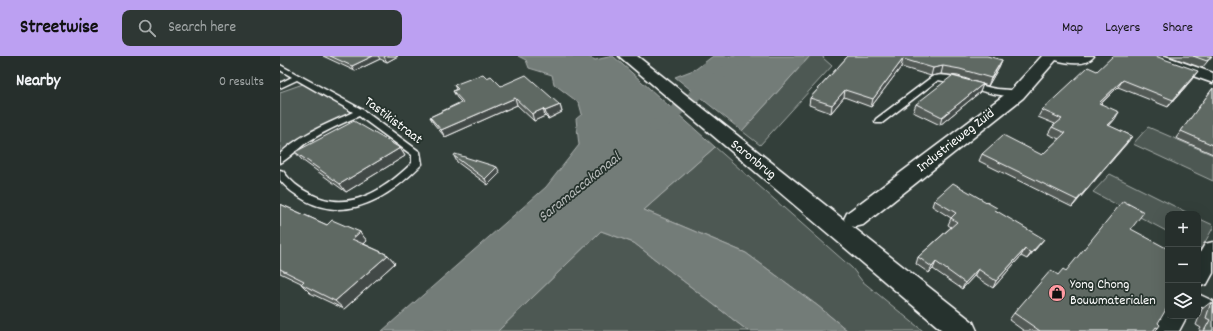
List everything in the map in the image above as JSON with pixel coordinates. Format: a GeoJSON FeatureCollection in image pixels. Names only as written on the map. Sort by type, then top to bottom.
{"type":"FeatureCollection","features":[{"type":"Feature","properties":{"kind":"main road","name":"Saronbrug"},"geometry":{"type":"LineString","coordinates":[[627,56],[963,331]]}},
{"type":"Feature","properties":{"kind":"street","name":"Industrieweg Zuid"},"geometry":{"type":"LineString","coordinates":[[855,219],[1017,94],[1051,56]]}},
{"type":"Feature","properties":{"kind":"street"},"geometry":{"type":"LineString","coordinates":[[1057,56],[1077,59],[1086,56]]}},
{"type":"Feature","properties":{"kind":"street"},"geometry":{"type":"LineString","coordinates":[[1150,56],[1213,78]]}},
{"type":"Feature","properties":{"kind":"street"},"geometry":{"type":"LineString","coordinates":[[1201,272],[1213,251]]}},
{"type":"Feature","properties":{"kind":"street"},"geometry":{"type":"LineString","coordinates":[[1164,331],[1172,319]]}},
{"type":"Feature","properties":{"kind":"lane","name":"Tastikistraat"},"geometry":{"type":"LineString","coordinates":[[280,67],[360,112],[417,154],[417,164],[392,186],[368,200],[355,205],[329,206],[313,201],[285,182],[280,173]]}},
{"type":"Feature","properties":{"kind":"lane"},"geometry":{"type":"LineString","coordinates":[[280,86],[297,76]]}},
{"type":"Feature","properties":{"kind":"lane"},"geometry":{"type":"LineString","coordinates":[[879,121],[936,78],[949,79],[990,91],[1017,94]]}},
{"type":"Feature","properties":{"kind":"lane"},"geometry":{"type":"LineString","coordinates":[[280,160],[298,144],[321,130],[360,112]]}},
{"type":"Feature","properties":{"kind":"lane"},"geometry":{"type":"LineString","coordinates":[[1201,300],[1213,307]]}},
{"type":"Feature","properties":{"kind":"shaded area"},"geometry":{"type":"Polygon","coordinates":[[[810,56],[824,56],[823,58],[832,66],[760,145],[742,131],[810,56]]]}},
{"type":"Feature","properties":{"kind":"shaded area"},"geometry":{"type":"Polygon","coordinates":[[[303,84],[355,112],[280,156],[280,92],[303,84]]]}},
{"type":"Feature","properties":{"kind":"shaded area"},"geometry":{"type":"Polygon","coordinates":[[[1148,127],[1213,155],[1213,181],[1133,144],[1148,127]]]}},
{"type":"Feature","properties":{"kind":"shaded area"},"geometry":{"type":"Polygon","coordinates":[[[715,147],[852,268],[862,281],[923,331],[848,331],[818,306],[746,253],[644,210],[715,147]]]}},
{"type":"Feature","properties":{"kind":"shaded area"},"geometry":{"type":"Polygon","coordinates":[[[1110,174],[1184,211],[1165,211],[1165,230],[1093,192],[1110,174]]]}},
{"type":"Feature","properties":{"kind":"shaded area"},"geometry":{"type":"Polygon","coordinates":[[[1201,219],[1213,225],[1213,228],[1201,249],[1201,219]]]}},
{"type":"Feature","properties":{"kind":"shaded area"},"geometry":{"type":"Polygon","coordinates":[[[601,231],[634,243],[748,331],[498,331],[601,231]]]}},
{"type":"Feature","properties":{"kind":"water"},"geometry":{"type":"Polygon","coordinates":[[[518,56],[588,56],[595,60],[613,56],[715,147],[644,210],[746,253],[818,306],[848,331],[748,331],[634,243],[601,231],[498,331],[382,331],[546,187],[579,145],[576,119],[582,114],[579,103],[554,84],[552,75],[529,68],[526,60],[518,56]]]}},
{"type":"Feature","properties":{"kind":"water"},"geometry":{"type":"Polygon","coordinates":[[[713,56],[810,56],[742,131],[675,77],[696,69],[713,56]]]}},
{"type":"Feature","properties":{"kind":"building"},"geometry":{"type":"Polygon","coordinates":[[[330,56],[373,56],[352,66],[330,56]]]}},
{"type":"Feature","properties":{"kind":"building"},"geometry":{"type":"Polygon","coordinates":[[[848,56],[987,56],[1002,60],[991,78],[960,69],[943,66],[933,68],[903,59],[873,99],[845,90],[832,105],[810,98],[848,56]]]}},
{"type":"Feature","properties":{"kind":"building"},"geometry":{"type":"Polygon","coordinates":[[[1113,56],[1155,56],[1198,71],[1173,100],[1123,80],[1099,103],[1119,112],[1108,125],[1132,136],[1077,200],[982,154],[1003,135],[1042,155],[1065,133],[1052,127],[1062,119],[1042,110],[1088,67],[1097,71],[1113,56]]]}},
{"type":"Feature","properties":{"kind":"building"},"geometry":{"type":"Polygon","coordinates":[[[1193,56],[1211,56],[1207,61],[1193,56]]]}},
{"type":"Feature","properties":{"kind":"building"},"geometry":{"type":"Polygon","coordinates":[[[483,74],[487,78],[491,76],[501,86],[526,75],[560,105],[545,111],[543,109],[532,114],[515,98],[441,130],[430,117],[463,102],[453,91],[458,89],[454,85],[483,74]]]}},
{"type":"Feature","properties":{"kind":"building"},"geometry":{"type":"Polygon","coordinates":[[[952,76],[983,84],[942,117],[916,104],[952,76]]]}},
{"type":"Feature","properties":{"kind":"building"},"geometry":{"type":"Polygon","coordinates":[[[1213,88],[1213,145],[1181,131],[1213,88]]]}},
{"type":"Feature","properties":{"kind":"building"},"geometry":{"type":"Polygon","coordinates":[[[354,121],[400,148],[340,184],[295,152],[354,121]]]}},
{"type":"Feature","properties":{"kind":"building"},"geometry":{"type":"Polygon","coordinates":[[[455,154],[497,167],[485,179],[454,156],[455,154]]]}},
{"type":"Feature","properties":{"kind":"building"},"geometry":{"type":"Polygon","coordinates":[[[953,183],[997,208],[995,210],[1044,239],[1031,253],[1025,249],[996,281],[978,269],[965,283],[936,262],[932,267],[918,257],[957,222],[951,218],[956,213],[934,200],[953,183]]]}},
{"type":"Feature","properties":{"kind":"building"},"geometry":{"type":"Polygon","coordinates":[[[1123,201],[1144,212],[1131,229],[1165,247],[1165,311],[1158,323],[1160,325],[1153,331],[1040,331],[1014,313],[1051,270],[1058,275],[1063,269],[1066,271],[1123,201]]]}},
{"type":"Feature","properties":{"kind":"building"},"geometry":{"type":"Polygon","coordinates":[[[280,204],[327,225],[332,220],[360,232],[352,239],[388,255],[335,301],[301,284],[304,281],[280,269],[280,204]]]}},
{"type":"Feature","properties":{"kind":"building"},"geometry":{"type":"Polygon","coordinates":[[[1211,302],[1213,303],[1213,331],[1204,331],[1210,320],[1206,318],[1211,302]]]}},
{"type":"Feature","properties":{"kind":"waterway","name":"Saramaccakanaal"},"geometry":{"type":"LineString","coordinates":[[656,127],[744,56]]}},
{"type":"Feature","properties":{"kind":"place","name":"Yong Chong Bouwmaterialen"},"geometry":{"type":"Point","coordinates":[1057,293]}}]}
